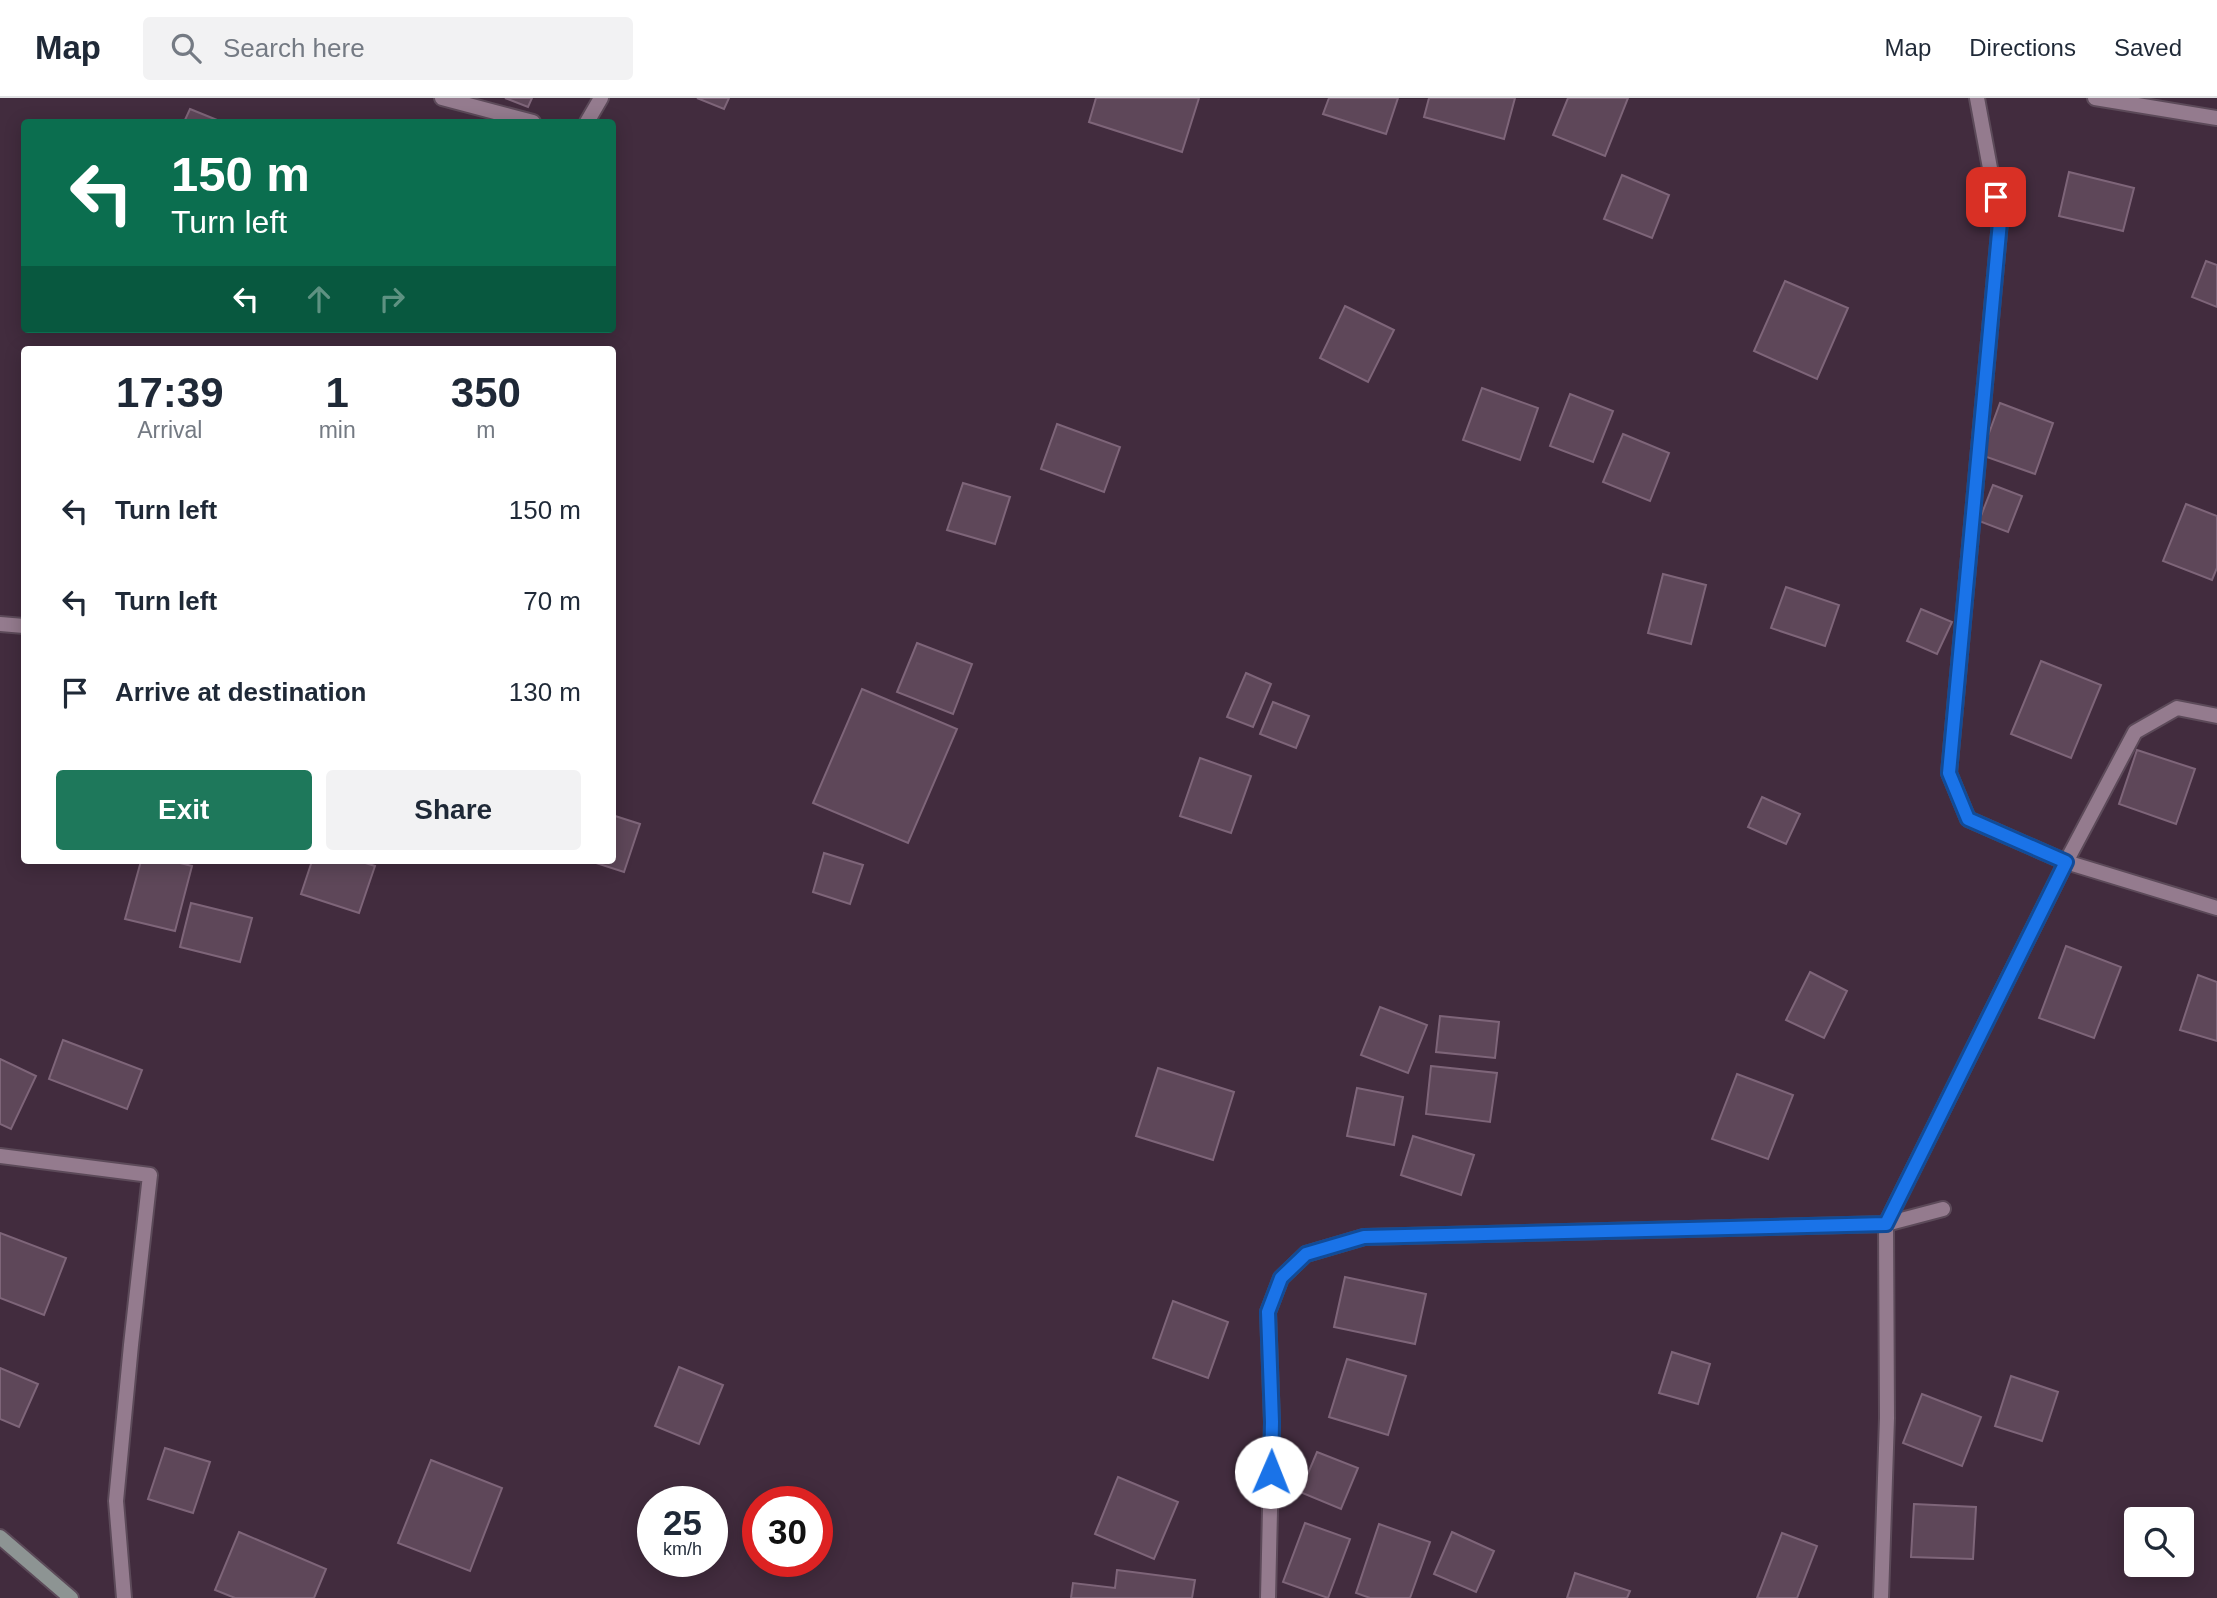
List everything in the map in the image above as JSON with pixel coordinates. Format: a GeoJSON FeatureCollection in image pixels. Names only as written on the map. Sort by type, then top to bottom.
{"type":"FeatureCollection","features":[{"type":"Feature","properties":{"kind":"main road"},"geometry":{"type":"LineString","coordinates":[[0,1537],[71,1598]]}},
{"type":"Feature","properties":{"kind":"street"},"geometry":{"type":"LineString","coordinates":[[442,98],[522,119]]}},
{"type":"Feature","properties":{"kind":"street"},"geometry":{"type":"LineString","coordinates":[[589,119],[601,98]]}},
{"type":"Feature","properties":{"kind":"street"},"geometry":{"type":"LineString","coordinates":[[1977,98],[2000,222],[1949,773],[1968,819],[2066,862],[2217,908]]}},
{"type":"Feature","properties":{"kind":"street"},"geometry":{"type":"LineString","coordinates":[[2095,98],[2217,118]]}},
{"type":"Feature","properties":{"kind":"street"},"geometry":{"type":"LineString","coordinates":[[0,624],[21,626]]}},
{"type":"Feature","properties":{"kind":"street"},"geometry":{"type":"LineString","coordinates":[[1881,1598],[1887,1418],[1886,1224],[2066,862],[2135,732],[2177,708],[2217,716]]}},
{"type":"Feature","properties":{"kind":"street"},"geometry":{"type":"LineString","coordinates":[[0,1156],[150,1175],[116,1501],[124,1598]]}},
{"type":"Feature","properties":{"kind":"street"},"geometry":{"type":"LineString","coordinates":[[1268,1598],[1272,1422],[1268,1312],[1281,1278],[1306,1254],[1364,1237],[1886,1224],[1943,1209]]}},
{"type":"Feature","properties":{"kind":"building"},"geometry":{"type":"Polygon","coordinates":[[[505,98],[532,98],[528,107],[505,98]]]}},
{"type":"Feature","properties":{"kind":"building"},"geometry":{"type":"Polygon","coordinates":[[[697,98],[729,98],[724,109],[697,98]]]}},
{"type":"Feature","properties":{"kind":"building"},"geometry":{"type":"Polygon","coordinates":[[[1096,98],[1199,98],[1182,152],[1089,122],[1096,98]]]}},
{"type":"Feature","properties":{"kind":"building"},"geometry":{"type":"Polygon","coordinates":[[[1329,98],[1398,98],[1386,134],[1323,114],[1329,98]]]}},
{"type":"Feature","properties":{"kind":"building"},"geometry":{"type":"Polygon","coordinates":[[[1429,98],[1515,98],[1504,139],[1424,117],[1429,98]]]}},
{"type":"Feature","properties":{"kind":"building"},"geometry":{"type":"Polygon","coordinates":[[[1568,98],[1628,98],[1605,156],[1553,135],[1568,98]]]}},
{"type":"Feature","properties":{"kind":"building"},"geometry":{"type":"Polygon","coordinates":[[[190,109],[215,119],[185,119],[190,109]]]}},
{"type":"Feature","properties":{"kind":"building"},"geometry":{"type":"Polygon","coordinates":[[[2069,172],[2134,188],[2123,231],[2059,216],[2069,172]]]}},
{"type":"Feature","properties":{"kind":"building"},"geometry":{"type":"Polygon","coordinates":[[[1622,175],[1669,195],[1652,238],[1604,219],[1622,175]]]}},
{"type":"Feature","properties":{"kind":"building"},"geometry":{"type":"Polygon","coordinates":[[[2206,261],[2217,265],[2217,307],[2192,297],[2206,261]]]}},
{"type":"Feature","properties":{"kind":"building"},"geometry":{"type":"Polygon","coordinates":[[[1785,281],[1848,308],[1817,379],[1754,351],[1785,281]]]}},
{"type":"Feature","properties":{"kind":"building"},"geometry":{"type":"Polygon","coordinates":[[[1345,306],[1394,330],[1368,382],[1320,358],[1345,306]]]}},
{"type":"Feature","properties":{"kind":"building"},"geometry":{"type":"Polygon","coordinates":[[[1482,388],[1538,408],[1520,460],[1463,440],[1482,388]]]}},
{"type":"Feature","properties":{"kind":"building"},"geometry":{"type":"Polygon","coordinates":[[[1570,394],[1613,411],[1593,462],[1550,446],[1570,394]]]}},
{"type":"Feature","properties":{"kind":"building"},"geometry":{"type":"Polygon","coordinates":[[[2000,403],[2053,423],[2035,474],[1981,455],[2000,403]]]}},
{"type":"Feature","properties":{"kind":"building"},"geometry":{"type":"Polygon","coordinates":[[[1057,424],[1120,447],[1104,492],[1041,469],[1057,424]]]}},
{"type":"Feature","properties":{"kind":"building"},"geometry":{"type":"Polygon","coordinates":[[[1623,434],[1669,453],[1650,501],[1603,482],[1623,434]]]}},
{"type":"Feature","properties":{"kind":"building"},"geometry":{"type":"Polygon","coordinates":[[[963,483],[1010,497],[995,544],[947,530],[963,483]]]}},
{"type":"Feature","properties":{"kind":"building"},"geometry":{"type":"Polygon","coordinates":[[[1993,485],[2022,496],[2008,532],[1979,521],[1993,485]]]}},
{"type":"Feature","properties":{"kind":"building"},"geometry":{"type":"Polygon","coordinates":[[[2186,504],[2217,516],[2217,568],[2212,580],[2163,561],[2186,504]]]}},
{"type":"Feature","properties":{"kind":"building"},"geometry":{"type":"Polygon","coordinates":[[[1663,574],[1706,585],[1691,644],[1648,633],[1663,574]]]}},
{"type":"Feature","properties":{"kind":"building"},"geometry":{"type":"Polygon","coordinates":[[[1786,587],[1839,605],[1825,646],[1771,628],[1786,587]]]}},
{"type":"Feature","properties":{"kind":"building"},"geometry":{"type":"Polygon","coordinates":[[[1921,609],[1952,622],[1937,654],[1907,641],[1921,609]]]}},
{"type":"Feature","properties":{"kind":"building"},"geometry":{"type":"Polygon","coordinates":[[[917,643],[972,664],[953,714],[897,692],[917,643]]]}},
{"type":"Feature","properties":{"kind":"building"},"geometry":{"type":"Polygon","coordinates":[[[2041,661],[2101,685],[2071,758],[2011,734],[2041,661]]]}},
{"type":"Feature","properties":{"kind":"building"},"geometry":{"type":"Polygon","coordinates":[[[1246,673],[1271,684],[1253,727],[1227,717],[1246,673]]]}},
{"type":"Feature","properties":{"kind":"building"},"geometry":{"type":"Polygon","coordinates":[[[862,689],[957,729],[908,843],[813,803],[862,689]]]}},
{"type":"Feature","properties":{"kind":"building"},"geometry":{"type":"Polygon","coordinates":[[[1273,702],[1309,716],[1296,748],[1260,734],[1273,702]]]}},
{"type":"Feature","properties":{"kind":"building"},"geometry":{"type":"Polygon","coordinates":[[[2137,750],[2195,769],[2176,824],[2119,804],[2137,750]]]}},
{"type":"Feature","properties":{"kind":"building"},"geometry":{"type":"Polygon","coordinates":[[[1200,758],[1251,776],[1231,833],[1180,816],[1200,758]]]}},
{"type":"Feature","properties":{"kind":"building"},"geometry":{"type":"Polygon","coordinates":[[[1762,797],[1800,814],[1786,844],[1748,827],[1762,797]]]}},
{"type":"Feature","properties":{"kind":"building"},"geometry":{"type":"Polygon","coordinates":[[[616,816],[640,824],[624,872],[599,864],[616,864],[616,816]]]}},
{"type":"Feature","properties":{"kind":"building"},"geometry":{"type":"Polygon","coordinates":[[[824,853],[863,865],[850,904],[813,892],[824,853]]]}},
{"type":"Feature","properties":{"kind":"building"},"geometry":{"type":"Polygon","coordinates":[[[140,864],[192,866],[175,931],[125,919],[140,864]]]}},
{"type":"Feature","properties":{"kind":"building"},"geometry":{"type":"Polygon","coordinates":[[[311,864],[375,866],[359,913],[301,894],[311,864]]]}},
{"type":"Feature","properties":{"kind":"building"},"geometry":{"type":"Polygon","coordinates":[[[191,903],[252,918],[240,962],[180,947],[191,903]]]}},
{"type":"Feature","properties":{"kind":"building"},"geometry":{"type":"Polygon","coordinates":[[[2066,946],[2121,967],[2094,1038],[2039,1018],[2066,946]]]}},
{"type":"Feature","properties":{"kind":"building"},"geometry":{"type":"Polygon","coordinates":[[[1810,972],[1847,991],[1824,1038],[1786,1020],[1810,972]]]}},
{"type":"Feature","properties":{"kind":"building"},"geometry":{"type":"Polygon","coordinates":[[[2198,975],[2217,982],[2217,1041],[2180,1030],[2198,975]]]}},
{"type":"Feature","properties":{"kind":"building"},"geometry":{"type":"Polygon","coordinates":[[[1380,1007],[1427,1025],[1408,1073],[1361,1055],[1380,1007]]]}},
{"type":"Feature","properties":{"kind":"building"},"geometry":{"type":"Polygon","coordinates":[[[1440,1016],[1499,1022],[1495,1058],[1436,1052],[1440,1016]]]}},
{"type":"Feature","properties":{"kind":"building"},"geometry":{"type":"Polygon","coordinates":[[[63,1040],[142,1070],[127,1109],[49,1079],[63,1040]]]}},
{"type":"Feature","properties":{"kind":"building"},"geometry":{"type":"Polygon","coordinates":[[[0,1059],[36,1076],[11,1129],[0,1124],[0,1059]]]}},
{"type":"Feature","properties":{"kind":"building"},"geometry":{"type":"Polygon","coordinates":[[[1431,1066],[1497,1073],[1490,1122],[1426,1114],[1431,1066]]]}},
{"type":"Feature","properties":{"kind":"building"},"geometry":{"type":"Polygon","coordinates":[[[1158,1068],[1234,1092],[1213,1160],[1136,1136],[1158,1068]]]}},
{"type":"Feature","properties":{"kind":"building"},"geometry":{"type":"Polygon","coordinates":[[[1737,1074],[1793,1095],[1768,1159],[1712,1139],[1737,1074]]]}},
{"type":"Feature","properties":{"kind":"building"},"geometry":{"type":"Polygon","coordinates":[[[1357,1088],[1403,1097],[1394,1145],[1347,1136],[1357,1088]]]}},
{"type":"Feature","properties":{"kind":"building"},"geometry":{"type":"Polygon","coordinates":[[[1413,1136],[1474,1155],[1461,1195],[1401,1175],[1413,1136]]]}},
{"type":"Feature","properties":{"kind":"building"},"geometry":{"type":"Polygon","coordinates":[[[0,1233],[66,1258],[44,1315],[0,1298],[0,1233]]]}},
{"type":"Feature","properties":{"kind":"building"},"geometry":{"type":"Polygon","coordinates":[[[1345,1277],[1426,1294],[1415,1344],[1334,1327],[1345,1277]]]}},
{"type":"Feature","properties":{"kind":"building"},"geometry":{"type":"Polygon","coordinates":[[[1173,1301],[1228,1322],[1208,1378],[1153,1358],[1173,1301]]]}},
{"type":"Feature","properties":{"kind":"building"},"geometry":{"type":"Polygon","coordinates":[[[1672,1352],[1710,1364],[1698,1404],[1659,1393],[1672,1352]]]}},
{"type":"Feature","properties":{"kind":"building"},"geometry":{"type":"Polygon","coordinates":[[[1347,1359],[1406,1376],[1388,1435],[1329,1417],[1347,1359]]]}},
{"type":"Feature","properties":{"kind":"building"},"geometry":{"type":"Polygon","coordinates":[[[679,1367],[723,1385],[699,1444],[655,1426],[679,1367]]]}},
{"type":"Feature","properties":{"kind":"building"},"geometry":{"type":"Polygon","coordinates":[[[0,1368],[38,1384],[19,1427],[0,1419],[0,1368]]]}},
{"type":"Feature","properties":{"kind":"building"},"geometry":{"type":"Polygon","coordinates":[[[2011,1376],[2058,1392],[2042,1441],[1995,1426],[2011,1376]]]}},
{"type":"Feature","properties":{"kind":"building"},"geometry":{"type":"Polygon","coordinates":[[[1922,1394],[1981,1417],[1962,1466],[1903,1443],[1922,1394]]]}},
{"type":"Feature","properties":{"kind":"building"},"geometry":{"type":"Polygon","coordinates":[[[165,1448],[210,1462],[193,1513],[148,1499],[165,1448]]]}},
{"type":"Feature","properties":{"kind":"building"},"geometry":{"type":"Polygon","coordinates":[[[1317,1452],[1358,1468],[1341,1509],[1300,1492],[1317,1452]]]}},
{"type":"Feature","properties":{"kind":"building"},"geometry":{"type":"Polygon","coordinates":[[[431,1460],[502,1488],[470,1571],[398,1543],[431,1460]]]}},
{"type":"Feature","properties":{"kind":"building"},"geometry":{"type":"Polygon","coordinates":[[[1118,1477],[1178,1502],[1154,1559],[1095,1534],[1118,1477]]]}},
{"type":"Feature","properties":{"kind":"building"},"geometry":{"type":"Polygon","coordinates":[[[1914,1504],[1976,1507],[1973,1559],[1911,1557],[1914,1504]]]}},
{"type":"Feature","properties":{"kind":"building"},"geometry":{"type":"Polygon","coordinates":[[[1305,1523],[1350,1539],[1328,1598],[1283,1582],[1305,1523]]]}},
{"type":"Feature","properties":{"kind":"building"},"geometry":{"type":"Polygon","coordinates":[[[1379,1524],[1430,1542],[1410,1598],[1370,1598],[1356,1593],[1379,1524]]]}},
{"type":"Feature","properties":{"kind":"building"},"geometry":{"type":"Polygon","coordinates":[[[239,1532],[326,1569],[314,1598],[235,1598],[215,1590],[239,1532]]]}},
{"type":"Feature","properties":{"kind":"building"},"geometry":{"type":"Polygon","coordinates":[[[1452,1532],[1494,1551],[1476,1592],[1434,1574],[1452,1532]]]}},
{"type":"Feature","properties":{"kind":"building"},"geometry":{"type":"Polygon","coordinates":[[[1782,1533],[1817,1546],[1797,1598],[1757,1598],[1782,1533]]]}},
{"type":"Feature","properties":{"kind":"building"},"geometry":{"type":"Polygon","coordinates":[[[1117,1570],[1195,1580],[1192,1598],[1071,1598],[1073,1583],[1115,1588],[1117,1570]]]}},
{"type":"Feature","properties":{"kind":"building"},"geometry":{"type":"Polygon","coordinates":[[[1575,1573],[1630,1591],[1627,1598],[1567,1598],[1575,1573]]]}},
{"type":"Feature","properties":{"kind":"route"},"geometry":{"type":"LineString","coordinates":[[1271,1472],[1268,1312],[1281,1278],[1306,1254],[1364,1237],[1886,1224],[2066,862],[1968,819],[1949,773],[2000,222],[1996,197]]}}]}
